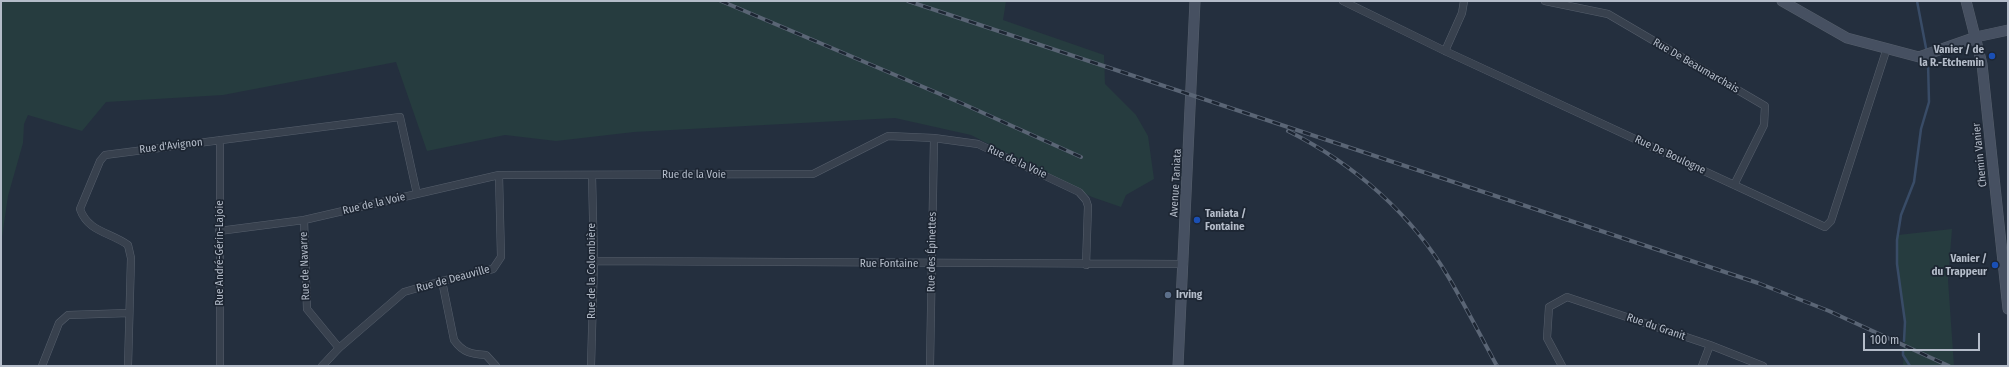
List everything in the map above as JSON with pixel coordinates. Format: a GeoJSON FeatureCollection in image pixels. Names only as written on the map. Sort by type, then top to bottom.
{"type":"FeatureCollection","features":[{"type":"Feature","properties":{"kind":"street","name":"Avenue Taniata"},"geometry":{"type":"LineString","coordinates":[[1178,366],[1184,264],[1195,1]]}},
{"type":"Feature","properties":{"kind":"street","name":"Rue De Boulogne"},"geometry":{"type":"LineString","coordinates":[[1343,1],[1445,51],[1825,227],[1831,221],[1887,48]]}},
{"type":"Feature","properties":{"kind":"street"},"geometry":{"type":"LineString","coordinates":[[1445,51],[1462,13],[1464,1]]}},
{"type":"Feature","properties":{"kind":"street","name":"Rue De Beaumarchais"},"geometry":{"type":"LineString","coordinates":[[1545,1],[1608,14],[1765,106],[1764,125],[1734,185]]}},
{"type":"Feature","properties":{"kind":"street"},"geometry":{"type":"LineString","coordinates":[[1782,1],[1847,38],[1920,58],[1976,37],[2008,30]]}},
{"type":"Feature","properties":{"kind":"street","name":"Chemin Vanier"},"geometry":{"type":"LineString","coordinates":[[1966,1],[1982,64],[2006,271],[2008,309]]}},
{"type":"Feature","properties":{"kind":"street","name":"Rue d'Avignon"},"geometry":{"type":"LineString","coordinates":[[128,366],[131,258],[128,245],[119,238],[91,226],[84,218],[80,209],[100,161],[105,155],[113,152],[400,117],[417,194]]}},
{"type":"Feature","properties":{"kind":"street","name":"Rue de la Voie"},"geometry":{"type":"LineString","coordinates":[[219,231],[304,220],[499,175],[813,174],[888,136],[934,138],[978,144],[1079,192],[1086,200],[1088,206],[1086,265]]}},
{"type":"Feature","properties":{"kind":"street","name":"Rue des Épinettes"},"geometry":{"type":"LineString","coordinates":[[930,366],[934,138]]}},
{"type":"Feature","properties":{"kind":"street","name":"Rue André-Gérin-Lajoie"},"geometry":{"type":"LineString","coordinates":[[220,140],[220,366]]}},
{"type":"Feature","properties":{"kind":"street","name":"Rue de Deauville"},"geometry":{"type":"LineString","coordinates":[[322,366],[339,348],[404,292],[493,269],[501,257],[499,175]]}},
{"type":"Feature","properties":{"kind":"street","name":"Rue de la Colombière"},"geometry":{"type":"LineString","coordinates":[[591,366],[594,261],[592,175]]}},
{"type":"Feature","properties":{"kind":"street","name":"Rue de Navarre"},"geometry":{"type":"LineString","coordinates":[[304,220],[307,309],[339,348]]}},
{"type":"Feature","properties":{"kind":"street","name":"Rue Fontaine"},"geometry":{"type":"LineString","coordinates":[[594,261],[1086,265],[1184,264]]}},
{"type":"Feature","properties":{"kind":"street"},"geometry":{"type":"LineString","coordinates":[[442,281],[454,340],[460,348],[473,354],[486,355],[496,366]]}},
{"type":"Feature","properties":{"kind":"street","name":"Rue du Granit"},"geometry":{"type":"LineString","coordinates":[[1562,366],[1547,338],[1549,307],[1567,297],[1710,345],[1763,366]]}},
{"type":"Feature","properties":{"kind":"street"},"geometry":{"type":"LineString","coordinates":[[42,366],[59,323],[68,315],[129,313]]}},
{"type":"Feature","properties":{"kind":"street"},"geometry":{"type":"LineString","coordinates":[[1702,366],[1710,345]]}},
{"type":"Feature","properties":{"kind":"green space"},"geometry":{"type":"Polygon","coordinates":[[[1,1],[1006,1],[1003,20],[1104,55],[1105,84],[1136,115],[1148,136],[1154,179],[1126,195],[1121,207],[1092,197],[971,135],[895,118],[634,132],[556,141],[505,135],[427,151],[396,62],[223,95],[106,102],[82,131],[28,115],[24,124],[23,143],[8,196],[1,244],[1,1]]]}},
{"type":"Feature","properties":{"kind":"green space"},"geometry":{"type":"Polygon","coordinates":[[[1952,229],[1948,280],[1954,366],[1903,366],[1905,322],[1897,264],[1898,235],[1952,229]]]}},
{"type":"Feature","properties":{"kind":"waterway"},"geometry":{"type":"LineString","coordinates":[[1917,1],[1926,48]]}},
{"type":"Feature","properties":{"kind":"waterway"},"geometry":{"type":"LineString","coordinates":[[1904,341],[1905,322],[1897,264],[1897,240],[1901,215],[1914,182],[1921,129],[1929,102],[1928,62]]}},
{"type":"Feature","properties":{"kind":"waterway"},"geometry":{"type":"LineString","coordinates":[[1903,351],[1903,355],[1910,366]]}},
{"type":"Feature","properties":{"kind":"railway"},"geometry":{"type":"LineString","coordinates":[[721,1],[961,103],[1081,157]]}},
{"type":"Feature","properties":{"kind":"railway"},"geometry":{"type":"LineString","coordinates":[[908,1],[1758,283],[1829,311],[1949,366]]}},
{"type":"Feature","properties":{"kind":"railway"},"geometry":{"type":"LineString","coordinates":[[1288,131],[1336,159],[1358,175],[1399,212],[1418,233],[1449,278],[1497,366]]}},
{"type":"Feature","properties":{"kind":"place","name":"Vanier / de la R.-Etchemin"},"geometry":{"type":"Point","coordinates":[1992,56]}},
{"type":"Feature","properties":{"kind":"place","name":"Taniata / Fontaine"},"geometry":{"type":"Point","coordinates":[1197,220]}},
{"type":"Feature","properties":{"kind":"place","name":"Vanier / du Trappeur"},"geometry":{"type":"Point","coordinates":[1995,265]}},
{"type":"Feature","properties":{"kind":"place","name":"Irving"},"geometry":{"type":"Point","coordinates":[1168,295]}}]}
